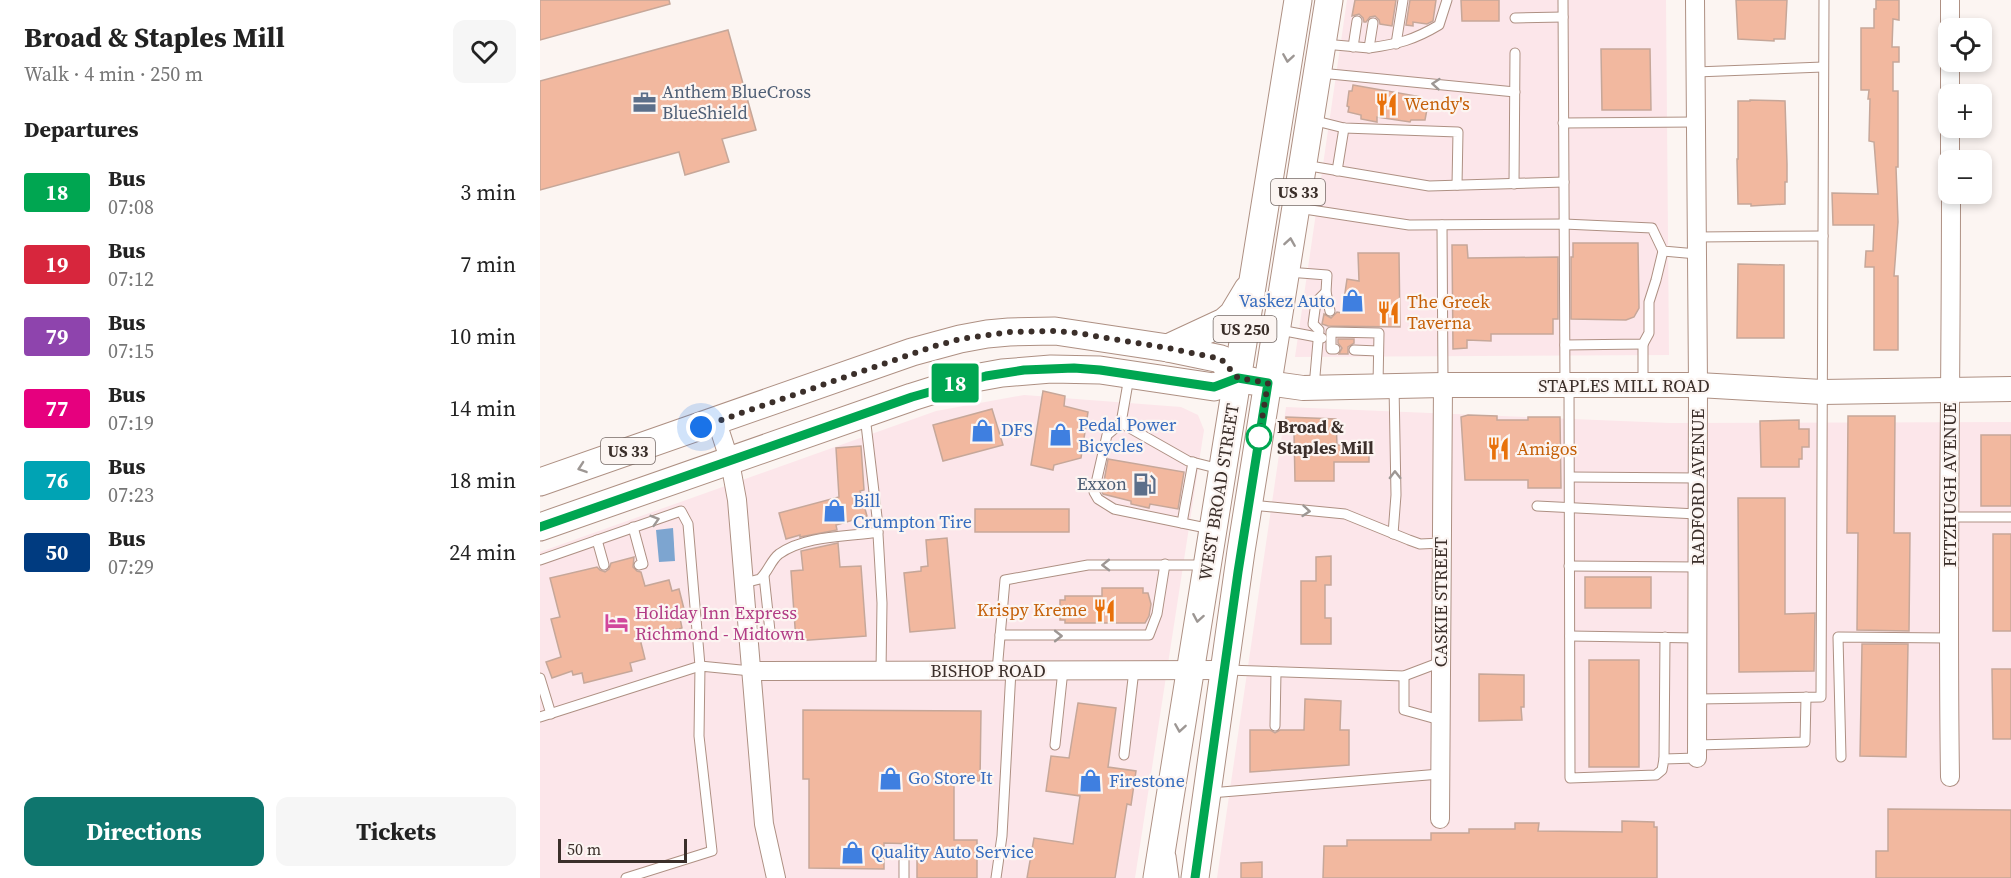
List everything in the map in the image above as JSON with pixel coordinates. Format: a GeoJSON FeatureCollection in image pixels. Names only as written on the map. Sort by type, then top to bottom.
{"type":"FeatureCollection","features":[{"type":"Feature","properties":{"kind":"main road","name":"WEST BROAD STREET"},"geometry":{"type":"LineString","coordinates":[[1157,878],[1298,0]]}},
{"type":"Feature","properties":{"kind":"main road","name":"WEST BROAD STREET"},"geometry":{"type":"LineString","coordinates":[[1195,878],[1248,504],[1329,0]]}},
{"type":"Feature","properties":{"kind":"main road","name":"US 33"},"geometry":{"type":"LineString","coordinates":[[540,482],[912,352],[960,339],[1009,332],[1054,331],[1168,348],[1224,322],[1233,314],[1253,280]]}},
{"type":"Feature","properties":{"kind":"main road"},"geometry":{"type":"LineString","coordinates":[[1168,348],[1221,359],[1238,378]]}},
{"type":"Feature","properties":{"kind":"main road","name":"STAPLES MILL ROAD"},"geometry":{"type":"LineString","coordinates":[[540,527],[939,388],[1002,373],[1074,368],[1214,387],[1238,378],[1268,383]]}},
{"type":"Feature","properties":{"kind":"street","name":"RADFORD AVENUE"},"geometry":{"type":"LineString","coordinates":[[1695,0],[1698,385],[1697,752]]}},
{"type":"Feature","properties":{"kind":"street"},"geometry":{"type":"LineString","coordinates":[[1950,0],[1950,18]]}},
{"type":"Feature","properties":{"kind":"street","name":"FITZHUGH AVENUE"},"geometry":{"type":"LineString","coordinates":[[1950,204],[1951,389],[1948,638],[1950,777]]}},
{"type":"Feature","properties":{"kind":"street","name":"STAPLES MILL ROAD"},"geometry":{"type":"LineString","coordinates":[[1268,383],[1303,388],[1443,385],[1698,385],[1822,392],[2011,389]]}},
{"type":"Feature","properties":{"kind":"street","name":"CASKIE STREET"},"geometry":{"type":"LineString","coordinates":[[1440,819],[1443,385]]}},
{"type":"Feature","properties":{"kind":"street"},"geometry":{"type":"LineString","coordinates":[[717,422],[730,462],[737,500],[764,824],[776,878]]}},
{"type":"Feature","properties":{"kind":"street","name":"BISHOP ROAD"},"geometry":{"type":"LineString","coordinates":[[751,671],[1224,670]]}},
{"type":"Feature","properties":{"kind":"lane"},"geometry":{"type":"LineString","coordinates":[[1396,44],[1403,0]]}},
{"type":"Feature","properties":{"kind":"lane"},"geometry":{"type":"LineString","coordinates":[[1322,44],[1369,48],[1418,38],[1439,25],[1448,0]]}},
{"type":"Feature","properties":{"kind":"lane"},"geometry":{"type":"LineString","coordinates":[[1563,0],[1565,345],[1570,477],[1570,778],[1656,775],[1662,770],[1665,638]]}},
{"type":"Feature","properties":{"kind":"lane"},"geometry":{"type":"LineString","coordinates":[[1697,699],[1821,697],[1824,0]]}},
{"type":"Feature","properties":{"kind":"lane"},"geometry":{"type":"LineString","coordinates":[[1515,18],[1563,17]]}},
{"type":"Feature","properties":{"kind":"lane"},"geometry":{"type":"LineString","coordinates":[[1353,47],[1357,21]]}},
{"type":"Feature","properties":{"kind":"lane"},"geometry":{"type":"LineString","coordinates":[[1369,48],[1373,23]]}},
{"type":"Feature","properties":{"kind":"lane"},"geometry":{"type":"LineString","coordinates":[[1514,184],[1515,53]]}},
{"type":"Feature","properties":{"kind":"lane"},"geometry":{"type":"LineString","coordinates":[[1696,72],[1823,67]]}},
{"type":"Feature","properties":{"kind":"lane"},"geometry":{"type":"LineString","coordinates":[[1317,73],[1515,92]]}},
{"type":"Feature","properties":{"kind":"lane"},"geometry":{"type":"LineString","coordinates":[[1309,120],[1344,128],[1458,132],[1457,185]]}},
{"type":"Feature","properties":{"kind":"lane"},"geometry":{"type":"LineString","coordinates":[[1563,123],[1696,122]]}},
{"type":"Feature","properties":{"kind":"lane"},"geometry":{"type":"LineString","coordinates":[[1337,171],[1344,128]]}},
{"type":"Feature","properties":{"kind":"lane"},"geometry":{"type":"LineString","coordinates":[[1302,164],[1429,186],[1564,182]]}},
{"type":"Feature","properties":{"kind":"lane"},"geometry":{"type":"LineString","coordinates":[[1296,207],[1409,225],[1564,224],[1652,228],[1663,251],[1648,302],[1649,333],[1643,344],[1643,386]]}},
{"type":"Feature","properties":{"kind":"lane"},"geometry":{"type":"LineString","coordinates":[[1442,225],[1443,385]]}},
{"type":"Feature","properties":{"kind":"lane"},"geometry":{"type":"LineString","coordinates":[[1663,251],[1697,245],[1823,236]]}},
{"type":"Feature","properties":{"kind":"lane"},"geometry":{"type":"LineString","coordinates":[[1285,272],[1327,275],[1326,292],[1330,311]]}},
{"type":"Feature","properties":{"kind":"lane"},"geometry":{"type":"LineString","coordinates":[[1326,292],[1316,302],[1313,324],[1331,339]]}},
{"type":"Feature","properties":{"kind":"lane"},"geometry":{"type":"LineString","coordinates":[[1276,329],[1322,331]]}},
{"type":"Feature","properties":{"kind":"lane"},"geometry":{"type":"LineString","coordinates":[[1314,387],[1322,331]]}},
{"type":"Feature","properties":{"kind":"lane"},"geometry":{"type":"LineString","coordinates":[[1335,349],[1331,350],[1331,332],[1379,333],[1378,351],[1386,386],[1396,495],[1393,534]]}},
{"type":"Feature","properties":{"kind":"lane"},"geometry":{"type":"LineString","coordinates":[[1565,345],[1643,344]]}},
{"type":"Feature","properties":{"kind":"lane"},"geometry":{"type":"LineString","coordinates":[[1354,350],[1378,351]]}},
{"type":"Feature","properties":{"kind":"lane"},"geometry":{"type":"LineString","coordinates":[[1129,374],[1121,423],[1107,435],[1094,492],[1098,499],[1114,509],[1213,530]]}},
{"type":"Feature","properties":{"kind":"lane"},"geometry":{"type":"LineString","coordinates":[[864,414],[878,532],[882,603],[881,671]]}},
{"type":"Feature","properties":{"kind":"lane"},"geometry":{"type":"LineString","coordinates":[[1121,423],[1169,451],[1193,462],[1223,470]]}},
{"type":"Feature","properties":{"kind":"lane"},"geometry":{"type":"LineString","coordinates":[[1182,523],[1193,462]]}},
{"type":"Feature","properties":{"kind":"lane"},"geometry":{"type":"LineString","coordinates":[[1570,477],[1697,478]]}},
{"type":"Feature","properties":{"kind":"lane"},"geometry":{"type":"LineString","coordinates":[[1248,504],[1345,514],[1420,543],[1442,543]]}},
{"type":"Feature","properties":{"kind":"lane"},"geometry":{"type":"LineString","coordinates":[[1537,506],[1698,514]]}},
{"type":"Feature","properties":{"kind":"lane"},"geometry":{"type":"LineString","coordinates":[[540,560],[681,511],[688,524],[700,666],[699,736],[712,851],[626,878]]}},
{"type":"Feature","properties":{"kind":"lane"},"geometry":{"type":"LineString","coordinates":[[1950,517],[2011,518]]}},
{"type":"Feature","properties":{"kind":"lane"},"geometry":{"type":"LineString","coordinates":[[633,527],[643,564],[639,565]]}},
{"type":"Feature","properties":{"kind":"lane"},"geometry":{"type":"LineString","coordinates":[[744,583],[760,579],[777,555],[799,543],[878,532]]}},
{"type":"Feature","properties":{"kind":"lane"},"geometry":{"type":"LineString","coordinates":[[597,540],[604,565]]}},
{"type":"Feature","properties":{"kind":"lane"},"geometry":{"type":"LineString","coordinates":[[1000,635],[1149,635],[1157,614],[1165,564]]}},
{"type":"Feature","properties":{"kind":"lane"},"geometry":{"type":"LineString","coordinates":[[996,878],[1002,836],[1004,670],[1000,635],[1005,580],[1088,565],[1207,565]]}},
{"type":"Feature","properties":{"kind":"lane"},"geometry":{"type":"LineString","coordinates":[[1569,566],[1697,567]]}},
{"type":"Feature","properties":{"kind":"lane"},"geometry":{"type":"LineString","coordinates":[[748,635],[770,631],[764,576]]}},
{"type":"Feature","properties":{"kind":"lane"},"geometry":{"type":"LineString","coordinates":[[1569,636],[1697,638]]}},
{"type":"Feature","properties":{"kind":"lane"},"geometry":{"type":"LineString","coordinates":[[1841,757],[1838,637],[1948,638]]}},
{"type":"Feature","properties":{"kind":"lane"},"geometry":{"type":"LineString","coordinates":[[1224,670],[1404,676],[1441,662]]}},
{"type":"Feature","properties":{"kind":"lane"},"geometry":{"type":"LineString","coordinates":[[540,717],[700,666],[751,671]]}},
{"type":"Feature","properties":{"kind":"lane"},"geometry":{"type":"LineString","coordinates":[[1055,745],[1063,670]]}},
{"type":"Feature","properties":{"kind":"lane"},"geometry":{"type":"LineString","coordinates":[[1124,755],[1134,670]]}},
{"type":"Feature","properties":{"kind":"lane"},"geometry":{"type":"LineString","coordinates":[[1275,726],[1276,672]]}},
{"type":"Feature","properties":{"kind":"lane"},"geometry":{"type":"LineString","coordinates":[[1404,676],[1404,710],[1440,720]]}},
{"type":"Feature","properties":{"kind":"lane"},"geometry":{"type":"LineString","coordinates":[[540,678],[550,714]]}},
{"type":"Feature","properties":{"kind":"lane"},"geometry":{"type":"LineString","coordinates":[[1664,759],[1697,752],[1805,742],[1806,697]]}},
{"type":"Feature","properties":{"kind":"lane"},"geometry":{"type":"LineString","coordinates":[[1208,793],[1440,774]]}},
{"type":"Feature","properties":{"kind":"lane"},"geometry":{"type":"LineString","coordinates":[[1166,818],[1174,878]]}},
{"type":"Feature","properties":{"kind":"lane"},"geometry":{"type":"LineString","coordinates":[[904,859],[904,878]]}},
{"type":"Feature","properties":{"kind":"shaded area"},"geometry":{"type":"Polygon","coordinates":[[[1347,0],[1666,0],[1669,355],[1295,357],[1347,0]]]}},
{"type":"Feature","properties":{"kind":"shaded area"},"geometry":{"type":"Polygon","coordinates":[[[1024,395],[1181,407],[1198,415],[1204,430],[1135,878],[540,878],[540,552],[936,411],[1024,395]]]}},
{"type":"Feature","properties":{"kind":"shaded area"},"geometry":{"type":"Polygon","coordinates":[[[1286,407],[1670,423],[2011,422],[2011,878],[1217,878],[1286,407]]]}},
{"type":"Feature","properties":{"kind":"water"},"geometry":{"type":"Polygon","coordinates":[[[673,528],[675,561],[659,562],[656,530],[673,528]]]}},
{"type":"Feature","properties":{"kind":"building"},"geometry":{"type":"Polygon","coordinates":[[[540,0],[669,0],[670,4],[540,40],[540,0]]]}},
{"type":"Feature","properties":{"kind":"building"},"geometry":{"type":"Polygon","coordinates":[[[1355,0],[1396,0],[1392,26],[1380,24],[1375,16],[1364,22],[1359,14],[1352,16],[1355,0]]]}},
{"type":"Feature","properties":{"kind":"building"},"geometry":{"type":"Polygon","coordinates":[[[1410,0],[1436,0],[1433,21],[1427,24],[1413,22],[1413,26],[1406,25],[1410,0]]]}},
{"type":"Feature","properties":{"kind":"building"},"geometry":{"type":"Polygon","coordinates":[[[1461,0],[1499,0],[1499,21],[1462,21],[1461,0]]]}},
{"type":"Feature","properties":{"kind":"building"},"geometry":{"type":"Polygon","coordinates":[[[1736,0],[1787,0],[1785,39],[1774,39],[1774,41],[1738,39],[1736,0]]]}},
{"type":"Feature","properties":{"kind":"building"},"geometry":{"type":"Polygon","coordinates":[[[1876,0],[1899,0],[1899,20],[1893,19],[1892,47],[1899,47],[1899,62],[1893,62],[1893,91],[1898,91],[1898,167],[1896,167],[1898,222],[1894,276],[1898,276],[1898,350],[1874,350],[1874,267],[1865,267],[1866,251],[1873,251],[1874,225],[1833,225],[1832,193],[1878,194],[1874,142],[1869,141],[1869,90],[1861,90],[1861,28],[1874,28],[1876,0]]]}},
{"type":"Feature","properties":{"kind":"building","name":"Anthem BlueCross BlueShield"},"geometry":{"type":"Polygon","coordinates":[[[728,30],[756,130],[722,139],[729,162],[685,175],[679,152],[540,190],[540,81],[728,30]]]}},
{"type":"Feature","properties":{"kind":"building"},"geometry":{"type":"Polygon","coordinates":[[[1601,49],[1650,49],[1651,110],[1602,110],[1601,49]]]}},
{"type":"Feature","properties":{"kind":"building","name":"Wendy's"},"geometry":{"type":"Polygon","coordinates":[[[1353,85],[1422,97],[1421,103],[1428,104],[1425,120],[1411,120],[1410,122],[1377,117],[1377,122],[1361,119],[1361,115],[1348,112],[1349,91],[1352,91],[1353,85]]]}},
{"type":"Feature","properties":{"kind":"building"},"geometry":{"type":"Polygon","coordinates":[[[1738,101],[1785,101],[1787,182],[1785,182],[1785,204],[1751,206],[1751,204],[1738,204],[1738,101]]]}},
{"type":"Feature","properties":{"kind":"building"},"geometry":{"type":"Polygon","coordinates":[[[1573,243],[1638,243],[1639,308],[1634,317],[1626,320],[1571,319],[1573,243]]]}},
{"type":"Feature","properties":{"kind":"building"},"geometry":{"type":"Polygon","coordinates":[[[1452,245],[1467,245],[1468,258],[1558,257],[1558,319],[1553,319],[1553,334],[1491,334],[1491,341],[1467,340],[1467,348],[1453,349],[1452,245]]]}},
{"type":"Feature","properties":{"kind":"building"},"geometry":{"type":"Polygon","coordinates":[[[1358,253],[1399,253],[1400,327],[1322,324],[1324,314],[1331,318],[1337,312],[1342,313],[1347,279],[1359,281],[1358,253]]]}},
{"type":"Feature","properties":{"kind":"building"},"geometry":{"type":"Polygon","coordinates":[[[1738,264],[1784,265],[1784,338],[1737,338],[1738,264]]]}},
{"type":"Feature","properties":{"kind":"building"},"geometry":{"type":"Polygon","coordinates":[[[1338,339],[1354,339],[1354,343],[1348,347],[1348,354],[1339,354],[1342,348],[1338,339]]]}},
{"type":"Feature","properties":{"kind":"building","name":"Pedal Power Bicycles"},"geometry":{"type":"Polygon","coordinates":[[[1043,391],[1065,396],[1064,406],[1088,412],[1081,458],[1054,465],[1053,470],[1031,465],[1043,391]]]}},
{"type":"Feature","properties":{"kind":"building"},"geometry":{"type":"Polygon","coordinates":[[[992,409],[1003,445],[943,461],[933,425],[992,409]]]}},
{"type":"Feature","properties":{"kind":"building"},"geometry":{"type":"Polygon","coordinates":[[[1468,415],[1497,416],[1497,420],[1560,417],[1561,488],[1528,488],[1528,480],[1465,480],[1461,417],[1468,415]]]}},
{"type":"Feature","properties":{"kind":"building"},"geometry":{"type":"Polygon","coordinates":[[[1848,416],[1895,416],[1894,533],[1910,533],[1909,631],[1857,630],[1858,533],[1847,533],[1848,416]]]}},
{"type":"Feature","properties":{"kind":"building"},"geometry":{"type":"Polygon","coordinates":[[[1286,417],[1336,419],[1337,445],[1369,444],[1369,462],[1334,462],[1334,481],[1295,481],[1294,432],[1286,432],[1286,417]]]}},
{"type":"Feature","properties":{"kind":"building"},"geometry":{"type":"Polygon","coordinates":[[[1799,420],[1799,429],[1809,429],[1809,447],[1802,447],[1799,467],[1761,467],[1760,421],[1799,420]]]}},
{"type":"Feature","properties":{"kind":"building"},"geometry":{"type":"Polygon","coordinates":[[[1981,435],[2011,435],[2011,506],[1981,506],[1981,435]]]}},
{"type":"Feature","properties":{"kind":"building"},"geometry":{"type":"Polygon","coordinates":[[[861,446],[864,490],[860,491],[867,516],[836,525],[837,530],[786,539],[779,513],[839,497],[836,448],[861,446]]]}},
{"type":"Feature","properties":{"kind":"building","name":"Exxon"},"geometry":{"type":"Polygon","coordinates":[[[1108,459],[1184,472],[1178,509],[1150,504],[1149,508],[1103,494],[1108,459]]]}},
{"type":"Feature","properties":{"kind":"building"},"geometry":{"type":"Polygon","coordinates":[[[1738,498],[1785,498],[1785,614],[1815,613],[1814,671],[1739,672],[1738,498]]]}},
{"type":"Feature","properties":{"kind":"building"},"geometry":{"type":"Polygon","coordinates":[[[975,509],[1069,509],[1069,532],[975,532],[975,509]]]}},
{"type":"Feature","properties":{"kind":"building"},"geometry":{"type":"Polygon","coordinates":[[[1993,534],[2011,534],[2011,631],[1993,631],[1993,534]]]}},
{"type":"Feature","properties":{"kind":"building"},"geometry":{"type":"Polygon","coordinates":[[[947,538],[955,628],[910,632],[904,573],[921,571],[921,567],[928,566],[926,540],[947,538]]]}},
{"type":"Feature","properties":{"kind":"building"},"geometry":{"type":"Polygon","coordinates":[[[838,543],[840,567],[861,566],[866,636],[796,641],[791,571],[803,570],[801,551],[838,543]]]}},
{"type":"Feature","properties":{"kind":"building"},"geometry":{"type":"Polygon","coordinates":[[[1331,556],[1331,585],[1325,585],[1325,618],[1331,618],[1331,644],[1301,644],[1301,581],[1316,581],[1316,557],[1331,556]]]}},
{"type":"Feature","properties":{"kind":"building","name":"Holiday Inn Express Richmond - Midtown"},"geometry":{"type":"Polygon","coordinates":[[[634,557],[633,567],[641,572],[645,586],[669,580],[672,591],[679,589],[686,617],[680,618],[682,628],[640,639],[645,659],[630,663],[632,671],[584,683],[582,673],[573,675],[572,671],[552,678],[546,662],[561,657],[551,619],[560,617],[550,578],[597,567],[605,572],[611,563],[634,557]]]}},
{"type":"Feature","properties":{"kind":"building"},"geometry":{"type":"Polygon","coordinates":[[[1585,577],[1651,577],[1651,608],[1585,608],[1585,577]]]}},
{"type":"Feature","properties":{"kind":"building","name":"Krispy Kreme"},"geometry":{"type":"Polygon","coordinates":[[[1102,588],[1143,588],[1143,593],[1148,593],[1151,604],[1145,623],[1065,623],[1065,620],[1060,620],[1060,600],[1065,600],[1065,596],[1102,596],[1102,588]]]}},
{"type":"Feature","properties":{"kind":"building"},"geometry":{"type":"Polygon","coordinates":[[[1862,644],[1908,644],[1906,757],[1860,756],[1862,644]]]}},
{"type":"Feature","properties":{"kind":"building"},"geometry":{"type":"Polygon","coordinates":[[[1589,660],[1639,660],[1639,767],[1589,767],[1589,660]]]}},
{"type":"Feature","properties":{"kind":"building"},"geometry":{"type":"Polygon","coordinates":[[[1992,669],[2011,669],[2011,739],[1993,739],[1992,669]]]}},
{"type":"Feature","properties":{"kind":"building"},"geometry":{"type":"Polygon","coordinates":[[[1479,674],[1524,675],[1522,720],[1479,721],[1479,674]]]}},
{"type":"Feature","properties":{"kind":"building"},"geometry":{"type":"Polygon","coordinates":[[[1305,699],[1341,701],[1340,730],[1349,730],[1349,765],[1250,772],[1250,730],[1270,730],[1275,733],[1280,730],[1304,730],[1305,699]]]}},
{"type":"Feature","properties":{"kind":"building","name":"Firestone"},"geometry":{"type":"Polygon","coordinates":[[[1078,703],[1116,708],[1108,767],[1136,771],[1131,805],[1127,804],[1115,878],[1027,878],[1034,838],[1073,844],[1080,796],[1046,791],[1051,756],[1069,758],[1078,703]]]}},
{"type":"Feature","properties":{"kind":"building"},"geometry":{"type":"Polygon","coordinates":[[[803,710],[981,711],[980,781],[954,781],[954,840],[977,840],[977,878],[917,878],[917,844],[884,843],[884,869],[809,868],[809,779],[803,779],[803,710]]]}},
{"type":"Feature","properties":{"kind":"building"},"geometry":{"type":"Polygon","coordinates":[[[1888,809],[2011,810],[2011,878],[1876,878],[1876,851],[1888,851],[1888,809]]]}},
{"type":"Feature","properties":{"kind":"building"},"geometry":{"type":"Polygon","coordinates":[[[1622,821],[1654,822],[1654,827],[1657,827],[1657,878],[1323,878],[1324,846],[1347,846],[1347,840],[1431,840],[1431,833],[1469,833],[1469,829],[1515,829],[1515,823],[1539,823],[1538,831],[1622,832],[1622,821]]]}},
{"type":"Feature","properties":{"kind":"building"},"geometry":{"type":"Polygon","coordinates":[[[1262,862],[1262,878],[1241,878],[1241,863],[1262,862]]]}},
{"type":"Feature","properties":{"kind":"bus line","name":"18"},"geometry":{"type":"LineString","coordinates":[[540,527],[912,397],[986,376],[1024,370],[1074,368],[1214,387],[1238,378],[1268,383],[1238,572],[1195,878]]}},
{"type":"Feature","properties":{"kind":"place","name":"Anthem BlueCross BlueShield"},"geometry":{"type":"Point","coordinates":[644,102]}},
{"type":"Feature","properties":{"kind":"place","name":"Wendy's"},"geometry":{"type":"Point","coordinates":[1386,104]}},
{"type":"Feature","properties":{"kind":"place","name":"Vaskez Auto"},"geometry":{"type":"Point","coordinates":[1353,301]}},
{"type":"Feature","properties":{"kind":"place","name":"The Greek Taverna"},"geometry":{"type":"Point","coordinates":[1389,312]}},
{"type":"Feature","properties":{"kind":"place","name":"DFS"},"geometry":{"type":"Point","coordinates":[983,430]}},
{"type":"Feature","properties":{"kind":"place","name":"Pedal Power Bicycles"},"geometry":{"type":"Point","coordinates":[1060,435]}},
{"type":"Feature","properties":{"kind":"place","name":"Broad & Staples Mill"},"geometry":{"type":"Point","coordinates":[1259,437]}},
{"type":"Feature","properties":{"kind":"place","name":"Amigos"},"geometry":{"type":"Point","coordinates":[1499,449]}},
{"type":"Feature","properties":{"kind":"place","name":"Exxon"},"geometry":{"type":"Point","coordinates":[1145,484]}},
{"type":"Feature","properties":{"kind":"place","name":"Bill Crumpton Tire"},"geometry":{"type":"Point","coordinates":[835,511]}},
{"type":"Feature","properties":{"kind":"place","name":"Krispy Kreme"},"geometry":{"type":"Point","coordinates":[1105,610]}},
{"type":"Feature","properties":{"kind":"place","name":"Holiday Inn Express Richmond - Midtown"},"geometry":{"type":"Point","coordinates":[617,623]}},
{"type":"Feature","properties":{"kind":"place","name":"Go Store It"},"geometry":{"type":"Point","coordinates":[890,778]}},
{"type":"Feature","properties":{"kind":"place","name":"Firestone"},"geometry":{"type":"Point","coordinates":[1091,781]}},
{"type":"Feature","properties":{"kind":"place","name":"Quality Auto Service"},"geometry":{"type":"Point","coordinates":[853,852]}},
{"type":"Feature","properties":{"kind":"route"},"geometry":{"type":"LineString","coordinates":[[701,427],[912,352],[987,334],[1054,331],[1168,348],[1221,359],[1238,378],[1268,383],[1259,437]]}}]}
